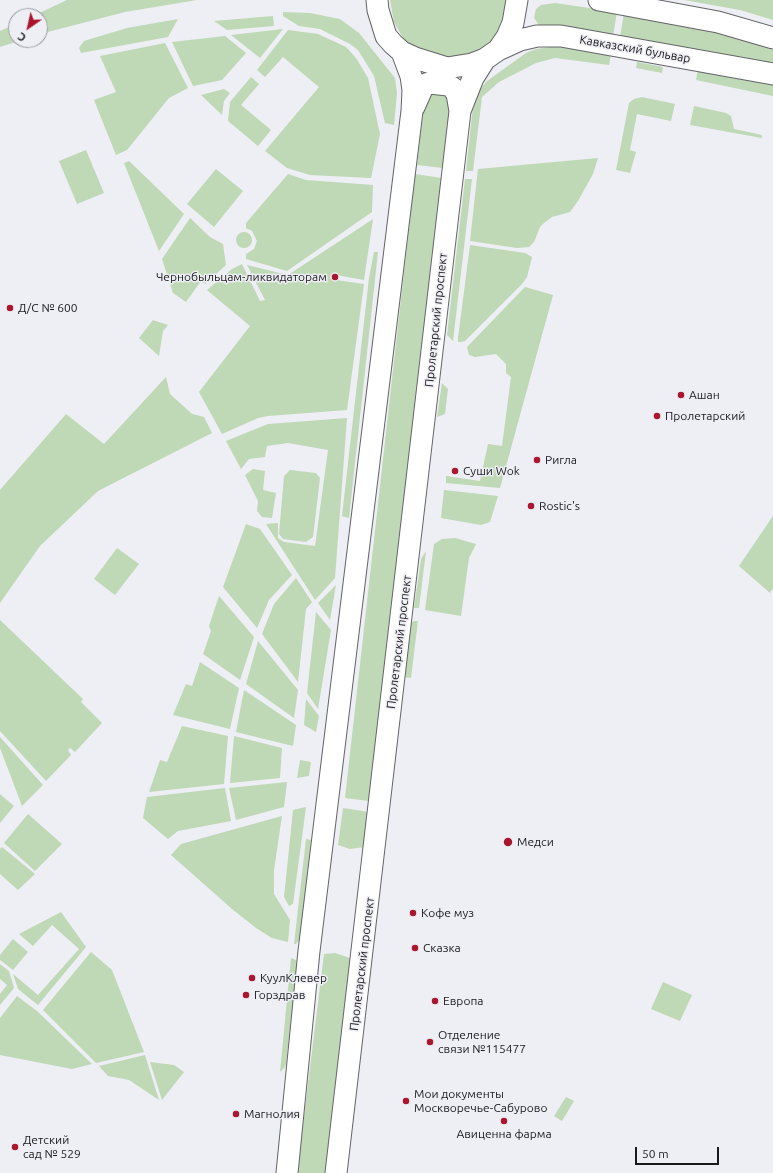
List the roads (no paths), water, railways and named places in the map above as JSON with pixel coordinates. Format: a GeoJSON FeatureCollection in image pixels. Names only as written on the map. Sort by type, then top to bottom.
{"type":"FeatureCollection","features":[{"type":"Feature","properties":{"kind":"main road"},"geometry":{"type":"LineString","coordinates":[[377,0],[378,10],[386,36],[402,52]]}},
{"type":"Feature","properties":{"kind":"main road","name":"Пролетарский проспект"},"geometry":{"type":"LineString","coordinates":[[336,1173],[460,111],[473,78],[507,37],[513,23],[516,0]]}},
{"type":"Feature","properties":{"kind":"main road"},"geometry":{"type":"LineString","coordinates":[[599,0],[718,22],[773,38]]}},
{"type":"Feature","properties":{"kind":"main road","name":"Кавказский бульвар"},"geometry":{"type":"LineString","coordinates":[[402,52],[425,63],[447,68],[464,66],[492,55],[520,40],[537,36],[561,36],[773,74]]}},
{"type":"Feature","properties":{"kind":"main road","name":"Пролетарский проспект"},"geometry":{"type":"LineString","coordinates":[[287,1173],[309,951],[412,111],[414,90],[411,76],[402,52]]}},
{"type":"Feature","properties":{"kind":"main road","name":"Пролетарский проспект"},"geometry":{"type":"LineString","coordinates":[[412,111],[422,89],[430,82],[448,85],[453,88],[457,94],[460,111]]}},
{"type":"Feature","properties":{"kind":"place","name":"Чернобыльцам-ликвидаторам"},"geometry":{"type":"Point","coordinates":[335,277]}},
{"type":"Feature","properties":{"kind":"place","name":"Д/C № 600"},"geometry":{"type":"Point","coordinates":[10,308]}},
{"type":"Feature","properties":{"kind":"place","name":"Ашан"},"geometry":{"type":"Point","coordinates":[681,395]}},
{"type":"Feature","properties":{"kind":"place","name":"Пролетарский"},"geometry":{"type":"Point","coordinates":[657,416]}},
{"type":"Feature","properties":{"kind":"place","name":"Ригла"},"geometry":{"type":"Point","coordinates":[537,460]}},
{"type":"Feature","properties":{"kind":"place","name":"Суши Wok"},"geometry":{"type":"Point","coordinates":[455,471]}},
{"type":"Feature","properties":{"kind":"place","name":"Rostic's"},"geometry":{"type":"Point","coordinates":[531,506]}},
{"type":"Feature","properties":{"kind":"place","name":"Медси"},"geometry":{"type":"Point","coordinates":[508,842]}},
{"type":"Feature","properties":{"kind":"place","name":"Кофе муз"},"geometry":{"type":"Point","coordinates":[413,913]}},
{"type":"Feature","properties":{"kind":"place","name":"Сказка"},"geometry":{"type":"Point","coordinates":[415,948]}},
{"type":"Feature","properties":{"kind":"place","name":"КуулКлевер"},"geometry":{"type":"Point","coordinates":[252,978]}},
{"type":"Feature","properties":{"kind":"place","name":"Горздрав"},"geometry":{"type":"Point","coordinates":[246,995]}},
{"type":"Feature","properties":{"kind":"place","name":"Европа"},"geometry":{"type":"Point","coordinates":[435,1001]}},
{"type":"Feature","properties":{"kind":"place","name":"Отделение связи №115477"},"geometry":{"type":"Point","coordinates":[430,1042]}},
{"type":"Feature","properties":{"kind":"place","name":"Мои документы Москворечье-Сабурово"},"geometry":{"type":"Point","coordinates":[406,1101]}},
{"type":"Feature","properties":{"kind":"place","name":"Магнолия"},"geometry":{"type":"Point","coordinates":[236,1114]}},
{"type":"Feature","properties":{"kind":"place","name":"Авиценна фарма"},"geometry":{"type":"Point","coordinates":[504,1121]}},
{"type":"Feature","properties":{"kind":"place","name":"Детский сад № 529"},"geometry":{"type":"Point","coordinates":[15,1147]}}]}
